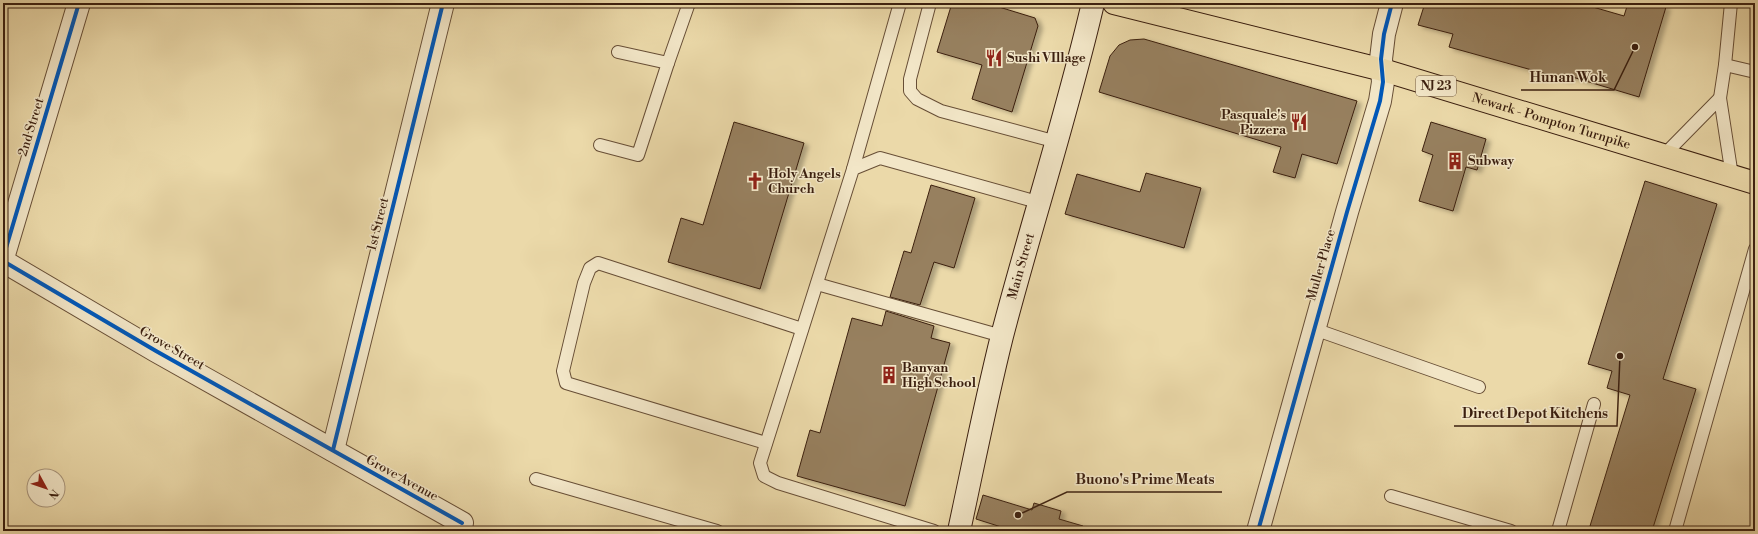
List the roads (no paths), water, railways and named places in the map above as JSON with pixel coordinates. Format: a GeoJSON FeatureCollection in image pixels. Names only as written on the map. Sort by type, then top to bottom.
{"type":"FeatureCollection","features":[{"type":"Feature","properties":{"kind":"main road","name":"Newark - Pompton Turnpike"},"geometry":{"type":"LineString","coordinates":[[1114,3],[1383,70],[1755,183]]}},
{"type":"Feature","properties":{"kind":"street","name":"2nd Street"},"geometry":{"type":"LineString","coordinates":[[3,258],[79,3]]}},
{"type":"Feature","properties":{"kind":"street","name":"1st Street"},"geometry":{"type":"LineString","coordinates":[[333,450],[443,3]]}},
{"type":"Feature","properties":{"kind":"street","name":"Main Street"},"geometry":{"type":"LineString","coordinates":[[959,531],[1002,336],[1041,203],[1093,3]]}},
{"type":"Feature","properties":{"kind":"street","name":"Muller Place"},"geometry":{"type":"LineString","coordinates":[[1258,531],[1314,329],[1380,101],[1383,70],[1381,59],[1384,34],[1392,3]]}},
{"type":"Feature","properties":{"kind":"street","name":"Grove Street"},"geometry":{"type":"LineString","coordinates":[[3,261],[156,351],[333,450]]}},
{"type":"Feature","properties":{"kind":"street","name":"Grove Avenue"},"geometry":{"type":"LineString","coordinates":[[333,450],[462,523]]}},
{"type":"Feature","properties":{"kind":"lane"},"geometry":{"type":"LineString","coordinates":[[600,145],[638,155],[689,3]]}},
{"type":"Feature","properties":{"kind":"lane"},"geometry":{"type":"LineString","coordinates":[[900,3],[853,169],[760,462],[764,476],[778,483],[934,531]]}},
{"type":"Feature","properties":{"kind":"lane"},"geometry":{"type":"LineString","coordinates":[[930,3],[910,79],[910,91],[917,99],[941,111],[1057,142]]}},
{"type":"Feature","properties":{"kind":"lane"},"geometry":{"type":"LineString","coordinates":[[1731,3],[1720,98],[1732,176]]}},
{"type":"Feature","properties":{"kind":"lane"},"geometry":{"type":"LineString","coordinates":[[618,52],[668,63]]}},
{"type":"Feature","properties":{"kind":"lane"},"geometry":{"type":"LineString","coordinates":[[1725,65],[1755,72]]}},
{"type":"Feature","properties":{"kind":"lane"},"geometry":{"type":"LineString","coordinates":[[1664,155],[1720,98]]}},
{"type":"Feature","properties":{"kind":"lane"},"geometry":{"type":"LineString","coordinates":[[853,169],[880,158],[1041,203]]}},
{"type":"Feature","properties":{"kind":"lane"},"geometry":{"type":"LineString","coordinates":[[1675,531],[1755,250]]}},
{"type":"Feature","properties":{"kind":"lane"},"geometry":{"type":"LineString","coordinates":[[766,443],[566,383],[563,371],[584,283],[590,268],[598,263],[802,329]]}},
{"type":"Feature","properties":{"kind":"lane"},"geometry":{"type":"LineString","coordinates":[[817,284],[1002,336]]}},
{"type":"Feature","properties":{"kind":"lane"},"geometry":{"type":"LineString","coordinates":[[1314,329],[1479,387]]}},
{"type":"Feature","properties":{"kind":"lane"},"geometry":{"type":"LineString","coordinates":[[1558,531],[1594,404]]}},
{"type":"Feature","properties":{"kind":"lane"},"geometry":{"type":"LineString","coordinates":[[536,478],[717,531]]}},
{"type":"Feature","properties":{"kind":"lane"},"geometry":{"type":"LineString","coordinates":[[1391,496],[1511,531]]}},
{"type":"Feature","properties":{"kind":"place","name":"Hunan Wok"},"geometry":{"type":"Point","coordinates":[1635,47]}},
{"type":"Feature","properties":{"kind":"place","name":"Sushi VIllage"},"geometry":{"type":"Point","coordinates":[994,58]}},
{"type":"Feature","properties":{"kind":"place","name":"Pasquale's Pizzera"},"geometry":{"type":"Point","coordinates":[1299,122]}},
{"type":"Feature","properties":{"kind":"place","name":"Subway"},"geometry":{"type":"Point","coordinates":[1455,161]}},
{"type":"Feature","properties":{"kind":"place","name":"Holy Angels Church"},"geometry":{"type":"Point","coordinates":[755,181]}},
{"type":"Feature","properties":{"kind":"place","name":"Direct Depot Kitchens"},"geometry":{"type":"Point","coordinates":[1620,356]}},
{"type":"Feature","properties":{"kind":"place","name":"Banyan High School"},"geometry":{"type":"Point","coordinates":[889,375]}},
{"type":"Feature","properties":{"kind":"place","name":"Buono's Prime Meats"},"geometry":{"type":"Point","coordinates":[1018,515]}}]}
